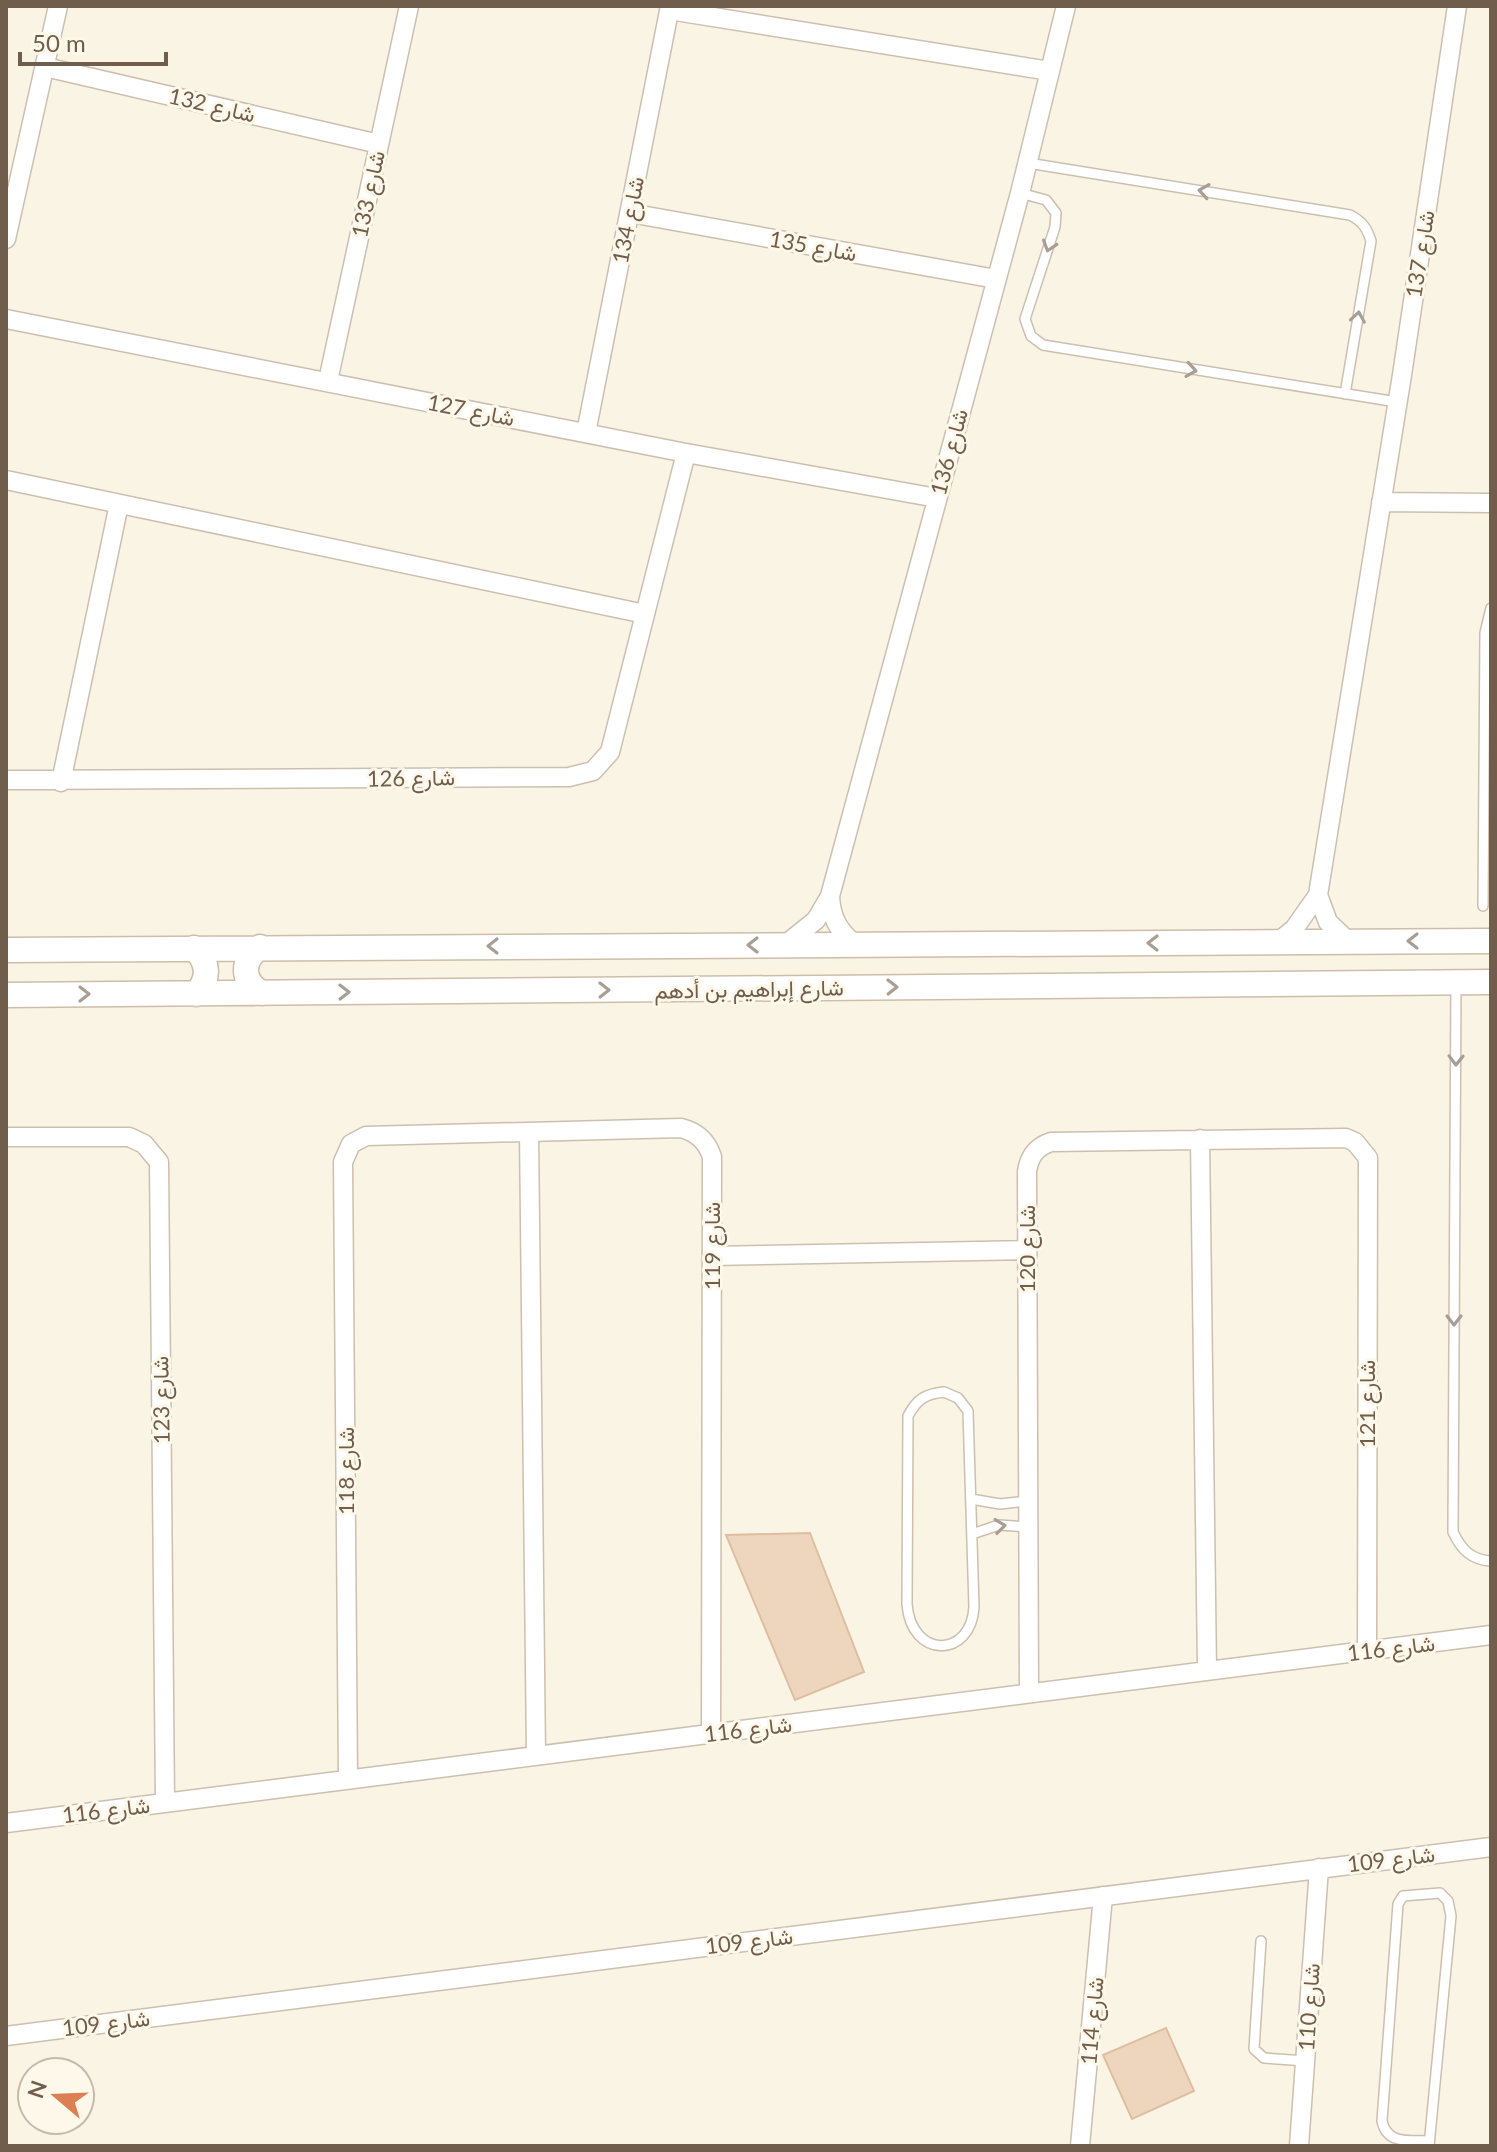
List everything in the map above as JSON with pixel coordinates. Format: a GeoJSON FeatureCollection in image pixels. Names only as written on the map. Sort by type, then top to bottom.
{"type":"FeatureCollection","features":[{"type":"Feature","properties":{"kind":"street"},"geometry":{"type":"LineString","coordinates":[[6,239],[58,6]]}},
{"type":"Feature","properties":{"kind":"street","name":"شارع 133"},"geometry":{"type":"LineString","coordinates":[[328,381],[409,6]]}},
{"type":"Feature","properties":{"kind":"street","name":"شارع 136"},"geometry":{"type":"LineString","coordinates":[[785,945],[816,920],[830,896],[1020,193],[1066,6]]}},
{"type":"Feature","properties":{"kind":"street","name":"شارع 137"},"geometry":{"type":"LineString","coordinates":[[1278,942],[1294,929],[1318,895],[1457,6]]}},
{"type":"Feature","properties":{"kind":"street"},"geometry":{"type":"LineString","coordinates":[[669,8],[1050,71]]}},
{"type":"Feature","properties":{"kind":"street","name":"شارع 134"},"geometry":{"type":"LineString","coordinates":[[586,433],[669,8]]}},
{"type":"Feature","properties":{"kind":"street","name":"شارع 132"},"geometry":{"type":"LineString","coordinates":[[45,67],[379,144]]}},
{"type":"Feature","properties":{"kind":"street","name":"شارع 135"},"geometry":{"type":"LineString","coordinates":[[630,213],[996,279]]}},
{"type":"Feature","properties":{"kind":"street","name":"شارع 127"},"geometry":{"type":"LineString","coordinates":[[6,319],[686,453],[937,498]]}},
{"type":"Feature","properties":{"kind":"street","name":"شارع 126"},"geometry":{"type":"LineString","coordinates":[[6,780],[61,782],[582,775],[603,763],[610,752],[686,453]]}},
{"type":"Feature","properties":{"kind":"street"},"geometry":{"type":"LineString","coordinates":[[6,480],[645,614]]}},
{"type":"Feature","properties":{"kind":"street"},"geometry":{"type":"LineString","coordinates":[[1381,502],[1491,503]]}},
{"type":"Feature","properties":{"kind":"street"},"geometry":{"type":"LineString","coordinates":[[61,782],[119,504]]}},
{"type":"Feature","properties":{"kind":"street"},"geometry":{"type":"LineString","coordinates":[[1318,895],[1328,922],[1349,942]]}},
{"type":"Feature","properties":{"kind":"street"},"geometry":{"type":"LineString","coordinates":[[830,896],[838,929],[855,944]]}},
{"type":"Feature","properties":{"kind":"street","name":"شارع إبراهيم بن أدهم"},"geometry":{"type":"LineString","coordinates":[[6,950],[1491,941]]}},
{"type":"Feature","properties":{"kind":"street"},"geometry":{"type":"LineString","coordinates":[[260,947],[246,961],[245,974],[251,986],[262,993]]}},
{"type":"Feature","properties":{"kind":"street"},"geometry":{"type":"LineString","coordinates":[[194,948],[204,960],[206,968],[204,982],[196,994]]}},
{"type":"Feature","properties":{"kind":"street","name":"شارع إبراهيم بن أدهم"},"geometry":{"type":"LineString","coordinates":[[6,995],[1491,982]]}},
{"type":"Feature","properties":{"kind":"street","name":"شارع 119"},"geometry":{"type":"LineString","coordinates":[[343,1162],[351,1144],[366,1136],[673,1128],[695,1134],[706,1144],[712,1157],[711,1733]]}},
{"type":"Feature","properties":{"kind":"street"},"geometry":{"type":"LineString","coordinates":[[529,1132],[536,1756]]}},
{"type":"Feature","properties":{"kind":"street","name":"شارع 123"},"geometry":{"type":"LineString","coordinates":[[6,1137],[129,1137],[144,1144],[159,1162],[165,1802]]}},
{"type":"Feature","properties":{"kind":"street","name":"شارع 120"},"geometry":{"type":"LineString","coordinates":[[1029,1693],[1028,1163],[1037,1149],[1051,1142],[1200,1139],[1346,1138],[1355,1142],[1368,1158]]}},
{"type":"Feature","properties":{"kind":"street"},"geometry":{"type":"LineString","coordinates":[[1200,1139],[1207,1671]]}},
{"type":"Feature","properties":{"kind":"street","name":"شارع 121"},"geometry":{"type":"LineString","coordinates":[[1367,1651],[1368,1158]]}},
{"type":"Feature","properties":{"kind":"street","name":"شارع 118"},"geometry":{"type":"LineString","coordinates":[[343,1162],[348,1779]]}},
{"type":"Feature","properties":{"kind":"street"},"geometry":{"type":"LineString","coordinates":[[712,1256],[1027,1250]]}},
{"type":"Feature","properties":{"kind":"street","name":"شارع 116"},"geometry":{"type":"LineString","coordinates":[[6,1823],[1491,1635]]}},
{"type":"Feature","properties":{"kind":"street","name":"شارع 109"},"geometry":{"type":"LineString","coordinates":[[6,2036],[1491,1847]]}},
{"type":"Feature","properties":{"kind":"street","name":"شارع 110"},"geometry":{"type":"LineString","coordinates":[[1299,2146],[1319,1868]]}},
{"type":"Feature","properties":{"kind":"street","name":"شارع 114"},"geometry":{"type":"LineString","coordinates":[[1080,2146],[1103,1896]]}},
{"type":"Feature","properties":{"kind":"lane"},"geometry":{"type":"LineString","coordinates":[[1027,163],[1350,215],[1358,219],[1365,226],[1371,241],[1345,394]]}},
{"type":"Feature","properties":{"kind":"lane"},"geometry":{"type":"LineString","coordinates":[[1020,193],[1046,200],[1056,213],[1055,227],[1025,319],[1037,342],[1049,348],[1397,402]]}},
{"type":"Feature","properties":{"kind":"lane"},"geometry":{"type":"LineString","coordinates":[[1483,906],[1485,633],[1491,608]]}},
{"type":"Feature","properties":{"kind":"lane"},"geometry":{"type":"LineString","coordinates":[[1456,982],[1453,1532],[1466,1553],[1491,1561]]}},
{"type":"Feature","properties":{"kind":"lane"},"geometry":{"type":"LineString","coordinates":[[944,1392],[958,1398],[968,1411],[971,1499],[973,1620],[968,1632],[958,1641],[946,1645],[933,1644],[921,1639],[912,1629],[907,1604],[908,1416],[916,1402],[929,1393],[944,1392]]}},
{"type":"Feature","properties":{"kind":"lane"},"geometry":{"type":"LineString","coordinates":[[971,1499],[1000,1504],[1028,1501]]}},
{"type":"Feature","properties":{"kind":"lane"},"geometry":{"type":"LineString","coordinates":[[972,1534],[999,1525],[1028,1527]]}},
{"type":"Feature","properties":{"kind":"lane"},"geometry":{"type":"LineString","coordinates":[[1440,1893],[1448,1901],[1451,1916],[1429,2144],[1397,2140],[1385,2131],[1382,2121],[1398,1904],[1403,1896],[1440,1893]]}},
{"type":"Feature","properties":{"kind":"lane"},"geometry":{"type":"LineString","coordinates":[[1261,1941],[1254,2049],[1264,2058],[1306,2061]]}},
{"type":"Feature","properties":{"kind":"building"},"geometry":{"type":"Polygon","coordinates":[[[810,1533],[864,1672],[795,1700],[726,1535],[810,1533]]]}},
{"type":"Feature","properties":{"kind":"building"},"geometry":{"type":"Polygon","coordinates":[[[1166,2028],[1194,2091],[1132,2119],[1103,2055],[1166,2028]]]}}]}
